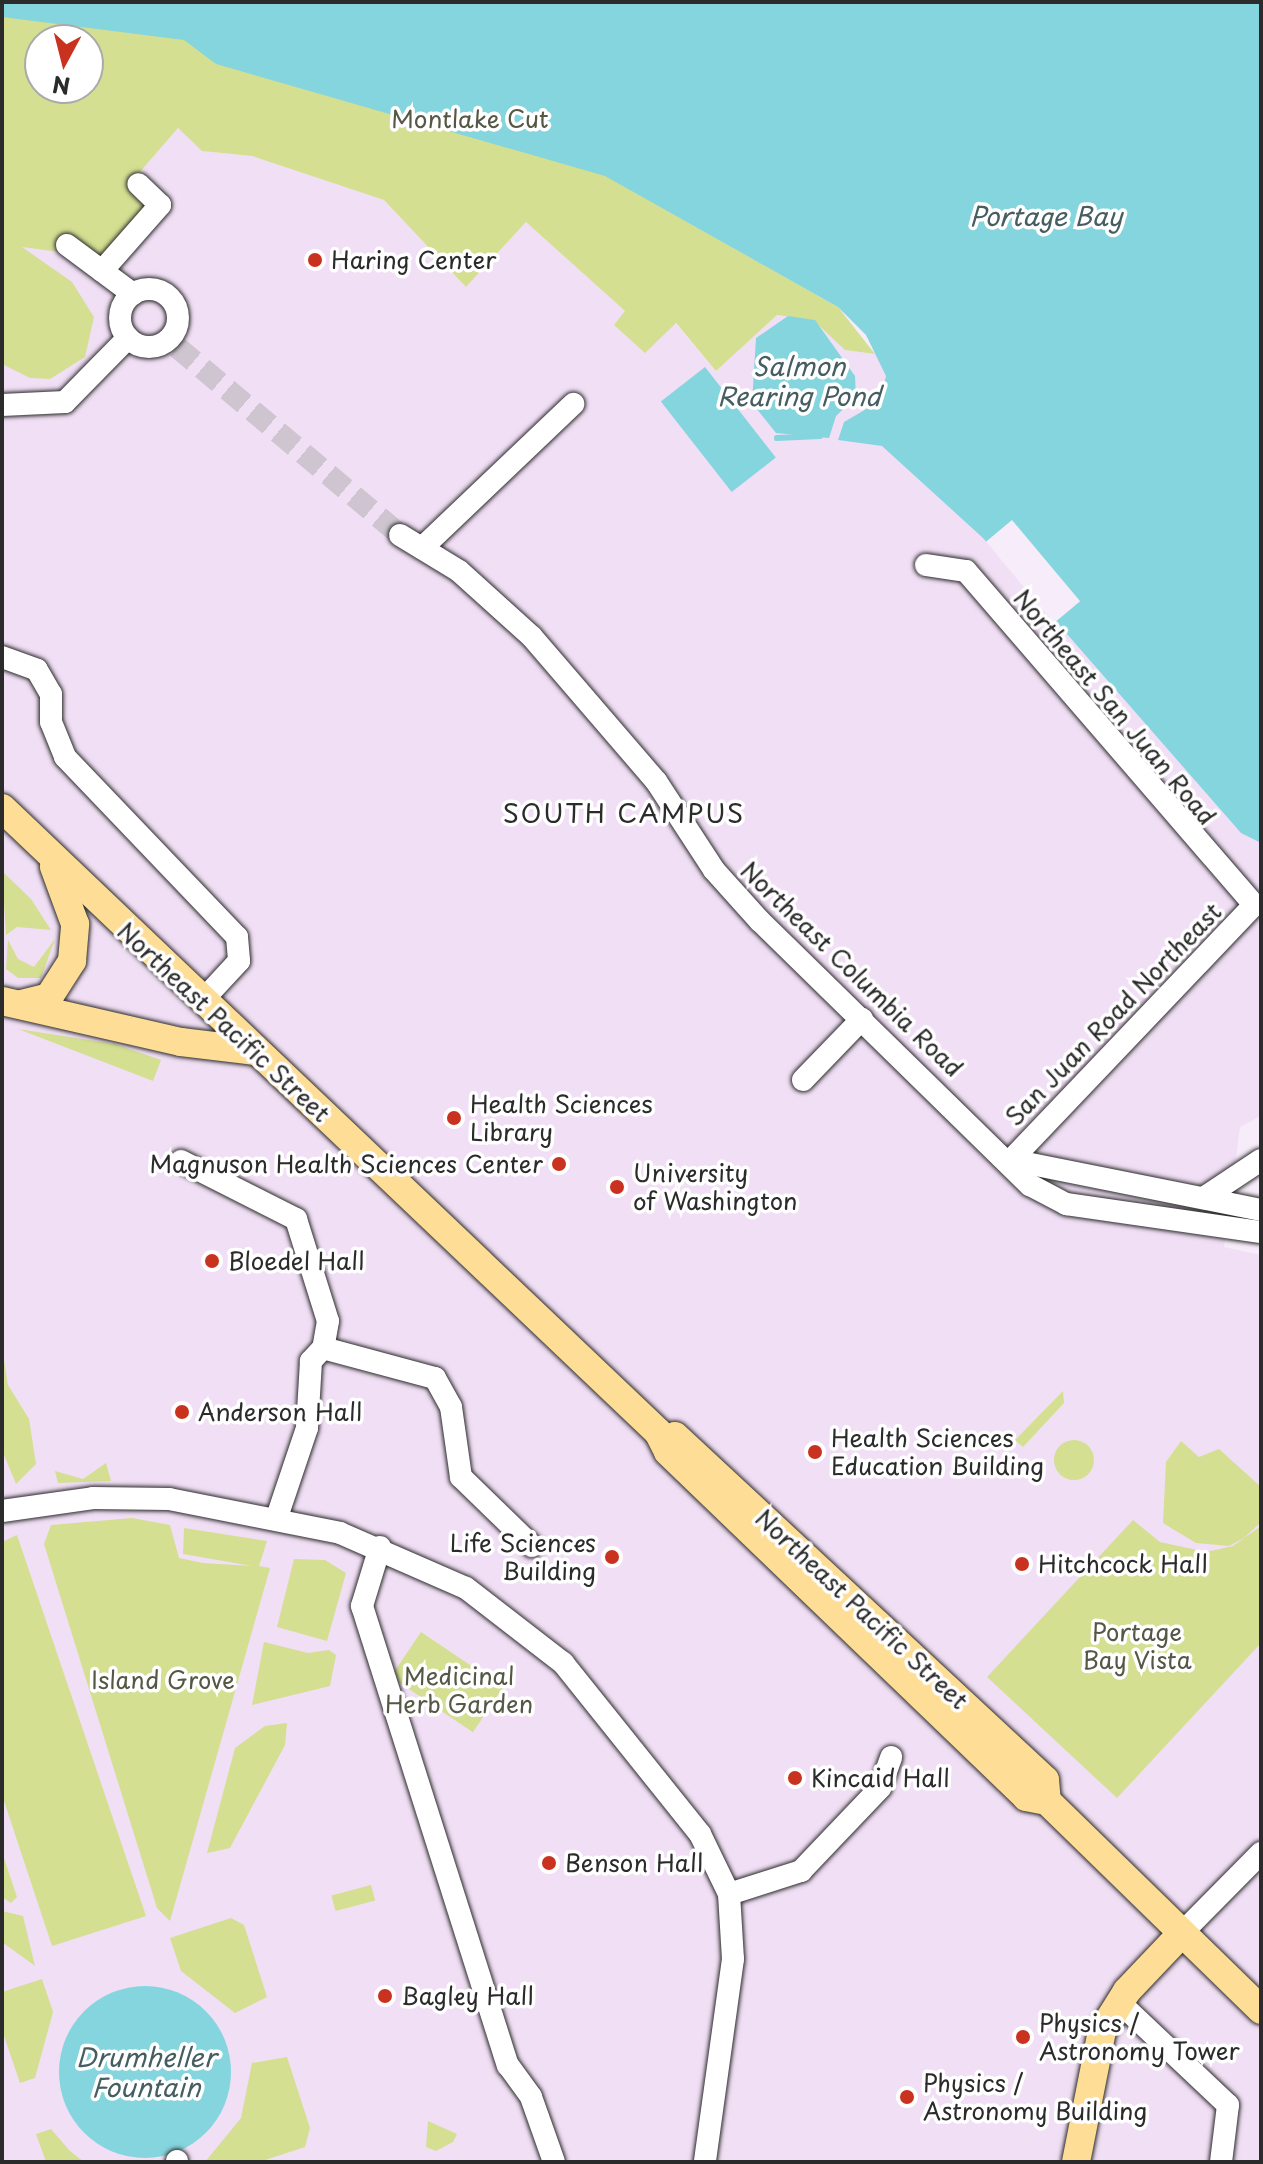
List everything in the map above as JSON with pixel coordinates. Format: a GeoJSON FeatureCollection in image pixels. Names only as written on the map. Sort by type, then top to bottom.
{"type":"FeatureCollection","features":[{"type":"Feature","properties":{"kind":"main road","name":"Northeast Pacific Street"},"geometry":{"type":"LineString","coordinates":[[2,808],[658,1432],[685,1441],[1045,1780],[1047,1801],[1261,2010]]}},
{"type":"Feature","properties":{"kind":"main road"},"geometry":{"type":"LineString","coordinates":[[12,1002],[49,997],[75,948],[75,924],[47,852]]}},
{"type":"Feature","properties":{"kind":"main road"},"geometry":{"type":"LineString","coordinates":[[12,1002],[181,1042],[255,1051]]}},
{"type":"Feature","properties":{"kind":"main road"},"geometry":{"type":"LineString","coordinates":[[1076,2162],[1097,2045],[1119,2002],[1181,1934]]}},
{"type":"Feature","properties":{"kind":"street"},"geometry":{"type":"LineString","coordinates":[[102,271],[160,205],[138,184]]}},
{"type":"Feature","properties":{"kind":"street"},"geometry":{"type":"LineString","coordinates":[[67,245],[133,294],[165,294],[177,325],[161,344],[128,338]]}},
{"type":"Feature","properties":{"kind":"street"},"geometry":{"type":"LineString","coordinates":[[128,338],[121,311],[133,294]]}},
{"type":"Feature","properties":{"kind":"street"},"geometry":{"type":"LineString","coordinates":[[2,405],[65,402],[128,338]]}},
{"type":"Feature","properties":{"kind":"street"},"geometry":{"type":"LineString","coordinates":[[422,548],[573,404]]}},
{"type":"Feature","properties":{"kind":"street","name":"Northeast Columbia Road"},"geometry":{"type":"LineString","coordinates":[[400,535],[422,548],[532,637],[656,781],[714,870],[862,1019],[1011,1160],[1030,1185],[1066,1204],[1261,1232]]}},
{"type":"Feature","properties":{"kind":"street","name":"Northeast San Juan Road"},"geometry":{"type":"LineString","coordinates":[[926,565],[966,571],[1254,905]]}},
{"type":"Feature","properties":{"kind":"street"},"geometry":{"type":"LineString","coordinates":[[2,657],[37,670],[51,694],[51,722],[65,757],[237,937],[235,967],[202,1001]]}},
{"type":"Feature","properties":{"kind":"street","name":"San Juan Road Northeast"},"geometry":{"type":"LineString","coordinates":[[1011,1160],[1254,905]]}},
{"type":"Feature","properties":{"kind":"street"},"geometry":{"type":"LineString","coordinates":[[803,1080],[862,1019]]}},
{"type":"Feature","properties":{"kind":"street"},"geometry":{"type":"LineString","coordinates":[[1011,1160],[1261,1210]]}},
{"type":"Feature","properties":{"kind":"street"},"geometry":{"type":"LineString","coordinates":[[1205,1197],[1261,1160]]}},
{"type":"Feature","properties":{"kind":"street"},"geometry":{"type":"LineString","coordinates":[[181,1161],[296,1219],[328,1321],[323,1348],[311,1361],[307,1428],[277,1517]]}},
{"type":"Feature","properties":{"kind":"street"},"geometry":{"type":"LineString","coordinates":[[323,1348],[435,1378],[451,1407],[461,1477],[532,1546]]}},
{"type":"Feature","properties":{"kind":"street"},"geometry":{"type":"LineString","coordinates":[[2,1511],[131,1497],[277,1517],[380,1547],[466,1588],[563,1663],[700,1834],[729,1894],[735,1937],[705,2162]]}},
{"type":"Feature","properties":{"kind":"street"},"geometry":{"type":"LineString","coordinates":[[380,1547],[362,1606],[508,2065],[531,2097],[554,2162]]}},
{"type":"Feature","properties":{"kind":"street"},"geometry":{"type":"LineString","coordinates":[[729,1894],[801,1871],[880,1788],[891,1757]]}},
{"type":"Feature","properties":{"kind":"street"},"geometry":{"type":"LineString","coordinates":[[1181,1934],[1261,1853]]}},
{"type":"Feature","properties":{"kind":"street"},"geometry":{"type":"LineString","coordinates":[[1119,2002],[1228,2105],[1221,2162]]}},
{"type":"Feature","properties":{"kind":"shaded area","name":"University of Washington"},"geometry":{"type":"Polygon","coordinates":[[[178,128],[203,151],[252,156],[384,200],[466,287],[526,222],[625,311],[675,323],[716,371],[777,315],[813,320],[845,350],[917,360],[1261,687],[1261,1116],[1240,1127],[1224,1247],[1261,1255],[1261,2162],[2,2162],[2,244],[131,181],[178,128]]]}},
{"type":"Feature","properties":{"kind":"green space","name":"Montlake Cut"},"geometry":{"type":"Polygon","coordinates":[[[2,2],[668,2],[606,176],[838,307],[875,354],[845,350],[813,320],[777,315],[716,371],[676,323],[645,353],[614,325],[625,311],[526,222],[466,287],[384,200],[252,156],[202,151],[178,128],[132,181],[151,210],[107,258],[22,247],[72,282],[94,317],[85,357],[50,379],[30,378],[2,364],[2,2]]]}},
{"type":"Feature","properties":{"kind":"green space"},"geometry":{"type":"Polygon","coordinates":[[[2,871],[31,899],[51,930],[17,927],[6,935],[2,871]]]}},
{"type":"Feature","properties":{"kind":"green space"},"geometry":{"type":"Polygon","coordinates":[[[55,939],[41,978],[18,978],[6,969],[8,940],[18,959],[34,967],[55,939]]]}},
{"type":"Feature","properties":{"kind":"green space"},"geometry":{"type":"Polygon","coordinates":[[[18,1029],[115,1044],[161,1060],[153,1081],[18,1029]]]}},
{"type":"Feature","properties":{"kind":"green space"},"geometry":{"type":"Polygon","coordinates":[[[2,1347],[8,1385],[29,1419],[36,1464],[16,1484],[2,1450],[2,1347]]]}},
{"type":"Feature","properties":{"kind":"green space"},"geometry":{"type":"Polygon","coordinates":[[[1063,1391],[1064,1403],[1023,1447],[1015,1440],[1063,1391]]]}},
{"type":"Feature","properties":{"kind":"green space"},"geometry":{"type":"Polygon","coordinates":[[[1074,1440],[1088,1446],[1094,1460],[1088,1474],[1074,1480],[1060,1474],[1054,1460],[1060,1446],[1074,1440]]]}},
{"type":"Feature","properties":{"kind":"green space"},"geometry":{"type":"Polygon","coordinates":[[[1181,1441],[1199,1457],[1219,1449],[1261,1487],[1261,1522],[1244,1538],[1229,1546],[1196,1543],[1163,1523],[1166,1462],[1181,1441]]]}},
{"type":"Feature","properties":{"kind":"green space"},"geometry":{"type":"Polygon","coordinates":[[[106,1463],[111,1481],[58,1483],[55,1471],[83,1479],[106,1463]]]}},
{"type":"Feature","properties":{"kind":"green space","name":"Island Grove"},"geometry":{"type":"Polygon","coordinates":[[[132,1518],[170,1525],[179,1558],[203,1563],[252,1566],[183,1554],[184,1528],[267,1541],[259,1566],[270,1568],[170,1921],[157,1908],[44,1544],[51,1525],[132,1518]]]}},
{"type":"Feature","properties":{"kind":"green space","name":"Portage Bay Vista"},"geometry":{"type":"Polygon","coordinates":[[[1133,1520],[1160,1542],[1206,1552],[1233,1546],[1261,1526],[1261,1643],[1117,1798],[987,1677],[1133,1520]]]}},
{"type":"Feature","properties":{"kind":"green space"},"geometry":{"type":"Polygon","coordinates":[[[17,1535],[146,1916],[52,1946],[2,1795],[2,1542],[17,1535]]]}},
{"type":"Feature","properties":{"kind":"green space","name":"Medicinal Herb Garden"},"geometry":{"type":"Polygon","coordinates":[[[294,1559],[325,1560],[346,1573],[327,1641],[277,1627],[294,1559]]]}},
{"type":"Feature","properties":{"kind":"green space","name":"Medicinal Herb Garden"},"geometry":{"type":"Polygon","coordinates":[[[421,1632],[503,1687],[473,1732],[391,1677],[421,1632]]]}},
{"type":"Feature","properties":{"kind":"green space"},"geometry":{"type":"Polygon","coordinates":[[[264,1642],[308,1653],[329,1650],[336,1655],[330,1686],[252,1705],[264,1642]]]}},
{"type":"Feature","properties":{"kind":"green space"},"geometry":{"type":"Polygon","coordinates":[[[287,1723],[285,1745],[230,1848],[207,1853],[235,1748],[265,1726],[287,1723]]]}},
{"type":"Feature","properties":{"kind":"green space"},"geometry":{"type":"Polygon","coordinates":[[[2,1852],[17,1897],[11,1903],[2,1897],[2,1852]]]}},
{"type":"Feature","properties":{"kind":"green space"},"geometry":{"type":"Polygon","coordinates":[[[371,1885],[375,1900],[336,1911],[331,1896],[371,1885]]]}},
{"type":"Feature","properties":{"kind":"green space"},"geometry":{"type":"Polygon","coordinates":[[[2,1911],[23,1916],[35,1966],[2,1942],[2,1911]]]}},
{"type":"Feature","properties":{"kind":"green space"},"geometry":{"type":"Polygon","coordinates":[[[231,1918],[244,1925],[267,1997],[235,2013],[181,1971],[170,1938],[231,1918]]]}},
{"type":"Feature","properties":{"kind":"green space"},"geometry":{"type":"Polygon","coordinates":[[[42,1979],[53,2012],[35,2078],[20,2083],[2,2030],[2,1992],[42,1979]]]}},
{"type":"Feature","properties":{"kind":"green space"},"geometry":{"type":"Polygon","coordinates":[[[287,2057],[310,2128],[305,2147],[259,2162],[205,2162],[241,2118],[252,2063],[287,2057]]]}},
{"type":"Feature","properties":{"kind":"green space"},"geometry":{"type":"Polygon","coordinates":[[[428,2121],[457,2134],[453,2142],[436,2151],[426,2147],[428,2121]]]}},
{"type":"Feature","properties":{"kind":"green space"},"geometry":{"type":"Polygon","coordinates":[[[51,2129],[84,2162],[46,2162],[36,2134],[51,2129]]]}},
{"type":"Feature","properties":{"kind":"water","name":"Portage Bay"},"geometry":{"type":"Polygon","coordinates":[[[2,2],[1261,2],[1261,843],[1241,833],[983,538],[882,446],[838,440],[844,422],[880,401],[886,376],[866,335],[838,307],[605,176],[216,64],[184,40],[104,30],[104,24],[57,24],[2,17],[2,2]]]}},
{"type":"Feature","properties":{"kind":"water","name":"Salmon Rearing Pond"},"geometry":{"type":"Polygon","coordinates":[[[788,316],[815,320],[855,376],[856,397],[836,416],[829,438],[776,433],[752,403],[756,338],[788,316]]]}},
{"type":"Feature","properties":{"kind":"water"},"geometry":{"type":"Polygon","coordinates":[[[705,367],[776,458],[732,492],[661,401],[705,367]]]}},
{"type":"Feature","properties":{"kind":"water","name":"Drumheller Fountain"},"geometry":{"type":"Polygon","coordinates":[[[145,1986],[178,1993],[206,2011],[224,2039],[231,2072],[224,2105],[206,2133],[178,2151],[145,2158],[112,2151],[84,2133],[66,2105],[59,2072],[66,2039],[84,2011],[112,1993],[145,1986]]]}},
{"type":"Feature","properties":{"kind":"pier"},"geometry":{"type":"Polygon","coordinates":[[[1012,520],[1080,601],[1054,623],[986,542],[1012,520]]]}},
{"type":"Feature","properties":{"kind":"waterway"},"geometry":{"type":"LineString","coordinates":[[777,438],[820,436]]}},
{"type":"Feature","properties":{"kind":"tunnel"},"geometry":{"type":"LineString","coordinates":[[177,347],[400,535]]}},
{"type":"Feature","properties":{"kind":"place","name":"Haring Center"},"geometry":{"type":"Point","coordinates":[315,260]}},
{"type":"Feature","properties":{"kind":"place","name":"Health Sciences Library"},"geometry":{"type":"Point","coordinates":[454,1118]}},
{"type":"Feature","properties":{"kind":"place","name":"Magnuson Health Sciences Center"},"geometry":{"type":"Point","coordinates":[559,1164]}},
{"type":"Feature","properties":{"kind":"place","name":"University of Washington"},"geometry":{"type":"Point","coordinates":[617,1187]}},
{"type":"Feature","properties":{"kind":"place","name":"Bloedel Hall"},"geometry":{"type":"Point","coordinates":[212,1261]}},
{"type":"Feature","properties":{"kind":"place","name":"Anderson Hall"},"geometry":{"type":"Point","coordinates":[182,1412]}},
{"type":"Feature","properties":{"kind":"place","name":"Health Sciences Education Building"},"geometry":{"type":"Point","coordinates":[815,1452]}},
{"type":"Feature","properties":{"kind":"place","name":"Life Sciences Building"},"geometry":{"type":"Point","coordinates":[612,1557]}},
{"type":"Feature","properties":{"kind":"place","name":"Hitchcock Hall"},"geometry":{"type":"Point","coordinates":[1022,1564]}},
{"type":"Feature","properties":{"kind":"place","name":"Kincaid Hall"},"geometry":{"type":"Point","coordinates":[795,1778]}},
{"type":"Feature","properties":{"kind":"place","name":"Benson Hall"},"geometry":{"type":"Point","coordinates":[549,1863]}},
{"type":"Feature","properties":{"kind":"place","name":"Bagley Hall"},"geometry":{"type":"Point","coordinates":[385,1996]}},
{"type":"Feature","properties":{"kind":"place","name":"Physics / Astronomy Tower"},"geometry":{"type":"Point","coordinates":[1023,2037]}},
{"type":"Feature","properties":{"kind":"place","name":"Physics / Astronomy Building"},"geometry":{"type":"Point","coordinates":[907,2097]}},
{"type":"Feature","properties":{"kind":"district","name":"SOUTH CAMPUS"},"geometry":{"type":"Point","coordinates":[624,813]}}]}
